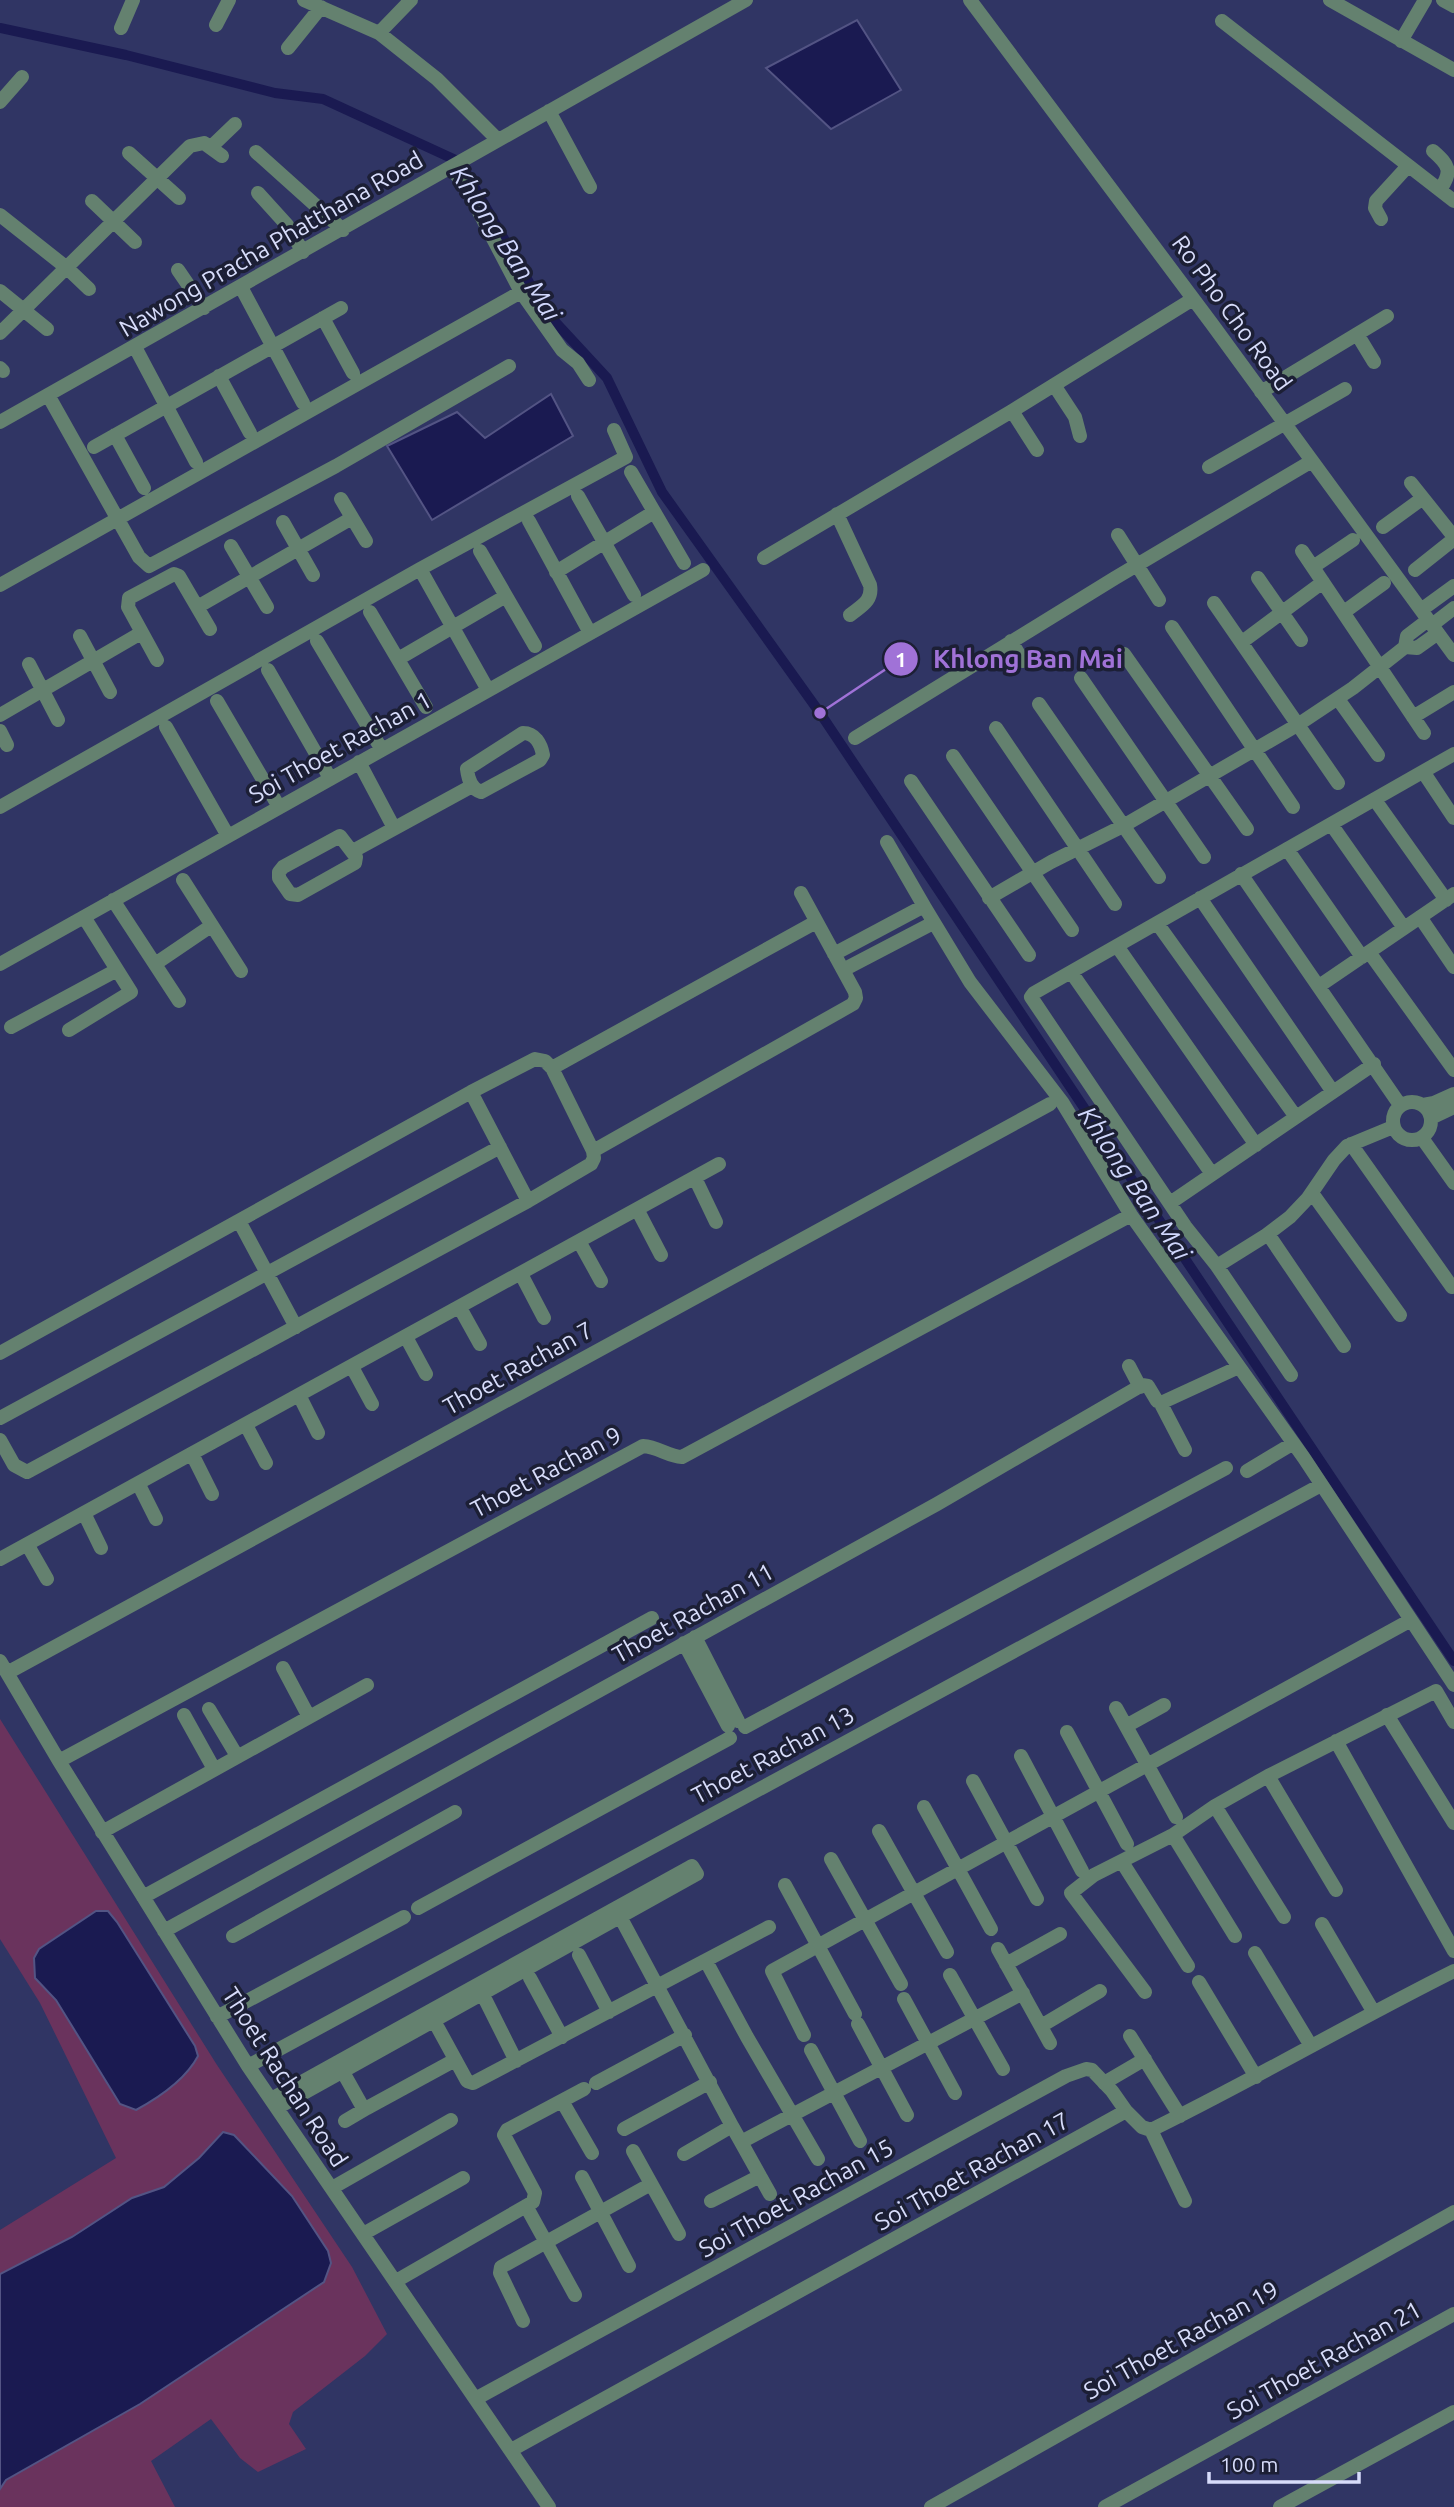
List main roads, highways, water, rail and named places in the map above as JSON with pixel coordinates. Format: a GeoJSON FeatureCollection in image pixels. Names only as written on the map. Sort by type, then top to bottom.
{"type":"FeatureCollection","features":[{"type":"Feature","properties":{"kind":"waterway","name":"Khlong Ban Mai"},"geometry":{"type":"LineString","coordinates":[[0,28],[126,55],[275,93],[323,99],[460,162],[546,312],[607,378],[662,492],[820,713],[1454,1661]]}},
{"type":"Feature","properties":{"kind":"place","name":"Khlong Ban Mai"},"geometry":{"type":"Point","coordinates":[820,713]}}]}
